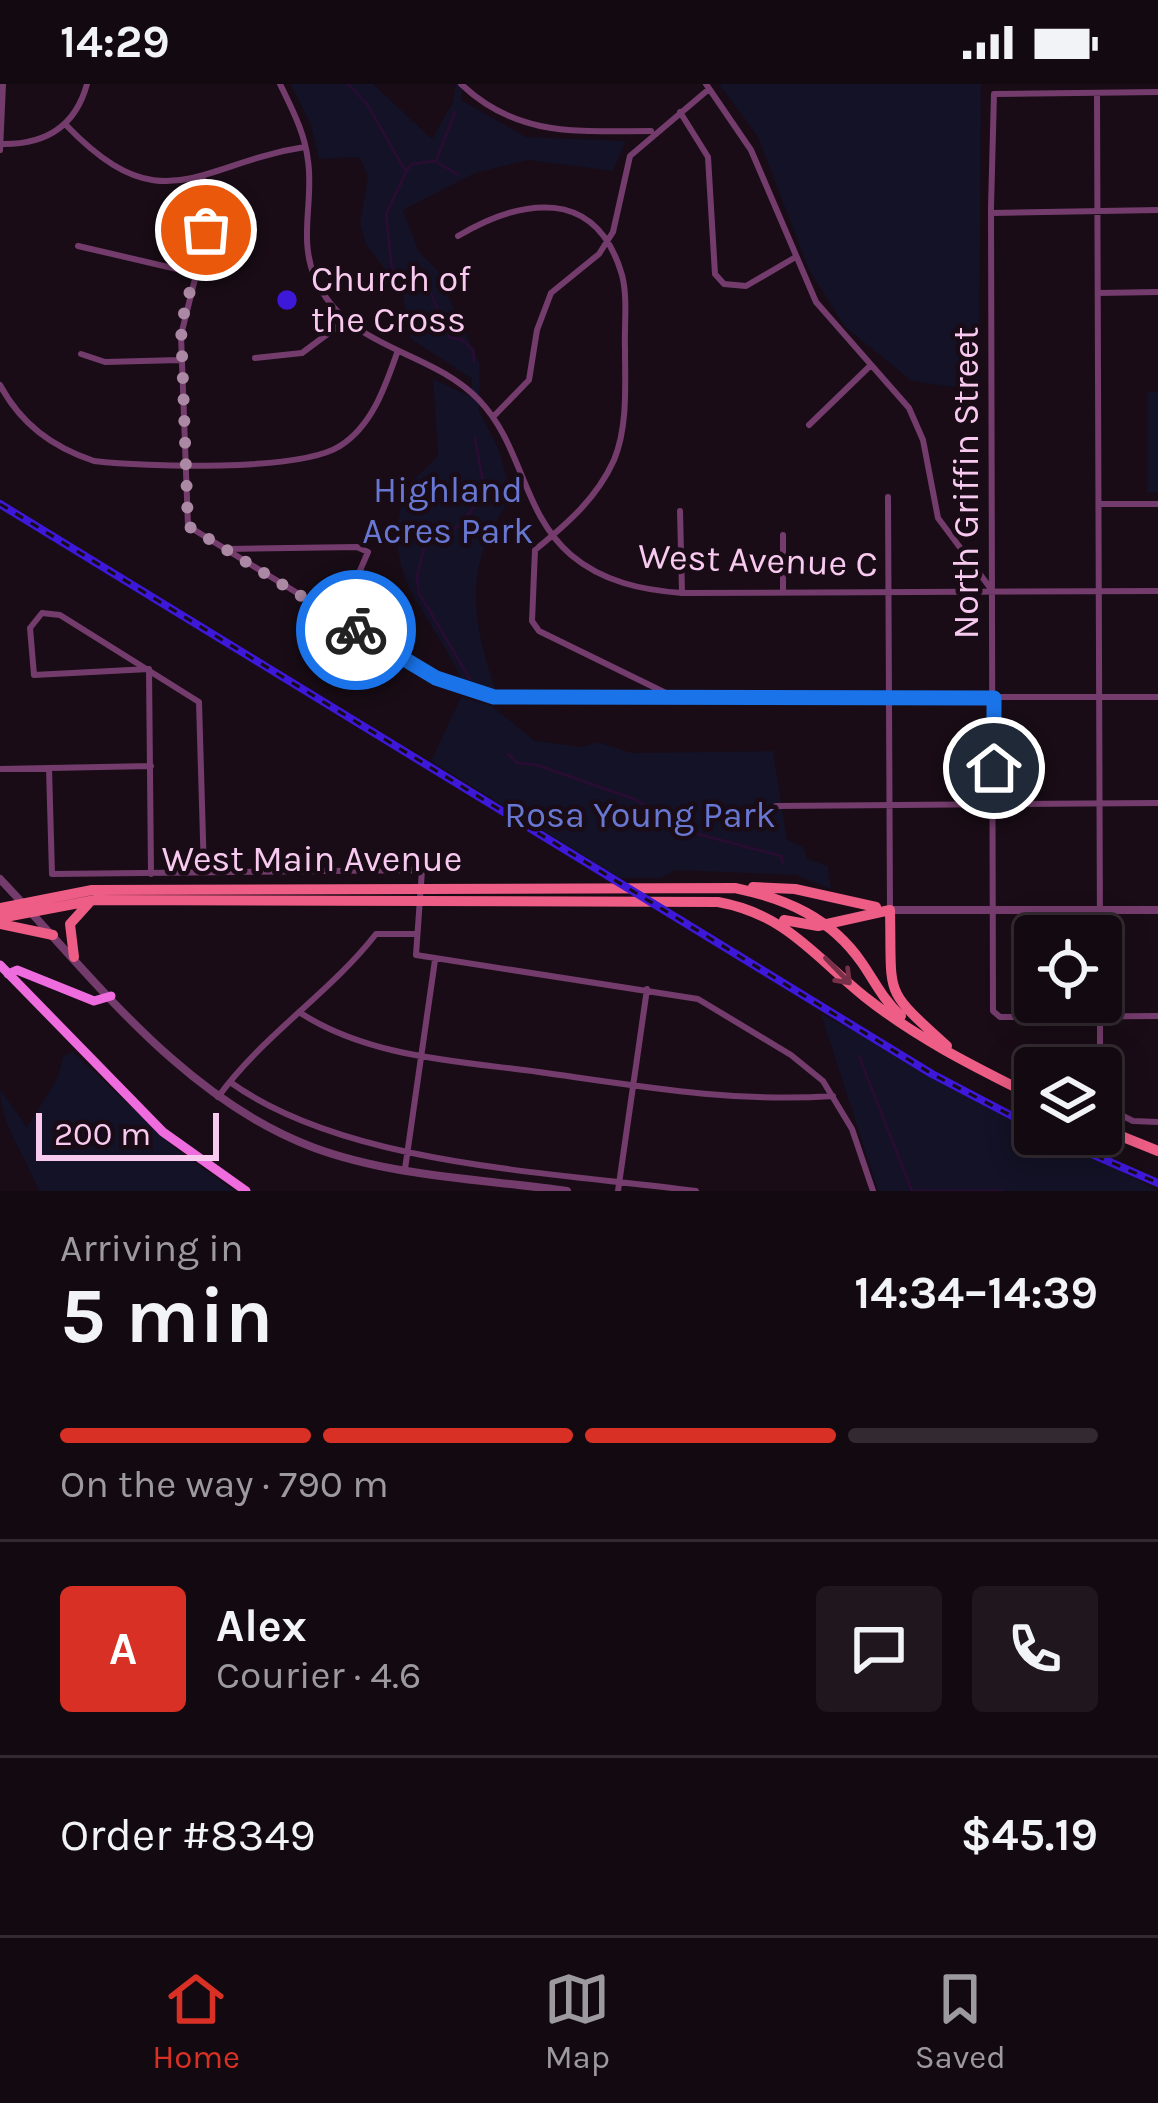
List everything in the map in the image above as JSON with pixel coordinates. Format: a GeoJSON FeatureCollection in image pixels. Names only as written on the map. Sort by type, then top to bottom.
{"type":"FeatureCollection","features":[{"type":"Feature","properties":{"kind":"main road"},"geometry":{"type":"LineString","coordinates":[[735,888],[789,888],[887,910]]}},
{"type":"Feature","properties":{"kind":"main road","name":"West Main Avenue"},"geometry":{"type":"LineString","coordinates":[[25,905],[735,888],[785,901],[825,925],[852,950],[894,1009],[968,1062]]}},
{"type":"Feature","properties":{"kind":"main road","name":"West Main Avenue"},"geometry":{"type":"LineString","coordinates":[[25,905],[92,890],[718,902],[784,926],[865,997],[941,1051],[1014,1086]]}},
{"type":"Feature","properties":{"kind":"main road"},"geometry":{"type":"LineString","coordinates":[[74,957],[72,919],[95,900]]}},
{"type":"Feature","properties":{"kind":"main road"},"geometry":{"type":"LineString","coordinates":[[718,902],[747,904],[796,925],[825,925],[887,910]]}},
{"type":"Feature","properties":{"kind":"main road"},"geometry":{"type":"LineString","coordinates":[[0,908],[25,905]]}},
{"type":"Feature","properties":{"kind":"main road"},"geometry":{"type":"LineString","coordinates":[[0,921],[25,905]]}},
{"type":"Feature","properties":{"kind":"main road"},"geometry":{"type":"LineString","coordinates":[[887,910],[894,995],[908,1015],[947,1046]]}},
{"type":"Feature","properties":{"kind":"main road"},"geometry":{"type":"LineString","coordinates":[[0,921],[52,935]]}},
{"type":"Feature","properties":{"kind":"main road"},"geometry":{"type":"LineString","coordinates":[[4,970],[17,970],[94,1001],[111,996]]}},
{"type":"Feature","properties":{"kind":"main road"},"geometry":{"type":"LineString","coordinates":[[4,970],[164,1132],[246,1191]]}},
{"type":"Feature","properties":{"kind":"main road"},"geometry":{"type":"LineString","coordinates":[[1122,1137],[1158,1151]]}},
{"type":"Feature","properties":{"kind":"street"},"geometry":{"type":"LineString","coordinates":[[3,84],[0,147],[35,142],[66,125],[87,84]]}},
{"type":"Feature","properties":{"kind":"street"},"geometry":{"type":"LineString","coordinates":[[255,358],[302,353],[345,321],[320,289],[308,253],[305,147],[280,84]]}},
{"type":"Feature","properties":{"kind":"street"},"geometry":{"type":"LineString","coordinates":[[461,84],[503,117],[533,129],[655,130]]}},
{"type":"Feature","properties":{"kind":"street"},"geometry":{"type":"LineString","coordinates":[[493,417],[529,380],[537,330],[551,293],[606,242],[620,216],[630,156],[708,86],[751,150],[794,258],[835,329],[916,422],[944,531],[993,592]]}},
{"type":"Feature","properties":{"kind":"street"},"geometry":{"type":"LineString","coordinates":[[1101,915],[1097,92],[1158,92]]}},
{"type":"Feature","properties":{"kind":"street","name":"North Griffin Street"},"geometry":{"type":"LineString","coordinates":[[1014,1015],[995,1015],[994,94],[1097,92]]}},
{"type":"Feature","properties":{"kind":"street"},"geometry":{"type":"LineString","coordinates":[[680,112],[699,138],[712,176],[716,274],[724,284],[746,286],[794,258]]}},
{"type":"Feature","properties":{"kind":"street"},"geometry":{"type":"LineString","coordinates":[[66,125],[89,149],[122,170],[161,181],[203,179],[305,147]]}},
{"type":"Feature","properties":{"kind":"street"},"geometry":{"type":"LineString","coordinates":[[203,179],[206,238],[181,325],[182,463],[188,526],[428,674],[484,695],[1158,697]]}},
{"type":"Feature","properties":{"kind":"street"},"geometry":{"type":"LineString","coordinates":[[458,236],[503,211],[548,206],[582,218],[606,242],[622,278],[624,419],[615,457],[600,487],[535,550],[532,621],[539,631],[675,698]]}},
{"type":"Feature","properties":{"kind":"street"},"geometry":{"type":"LineString","coordinates":[[991,213],[1158,210]]}},
{"type":"Feature","properties":{"kind":"street"},"geometry":{"type":"LineString","coordinates":[[77,247],[194,272]]}},
{"type":"Feature","properties":{"kind":"street"},"geometry":{"type":"LineString","coordinates":[[1098,293],[1158,292]]}},
{"type":"Feature","properties":{"kind":"street","name":"West Avenue C"},"geometry":{"type":"LineString","coordinates":[[345,321],[398,353],[454,378],[493,417],[530,503],[553,536],[572,556],[621,583],[682,592],[1158,591]]}},
{"type":"Feature","properties":{"kind":"street"},"geometry":{"type":"LineString","coordinates":[[0,385],[31,427],[70,454],[124,465],[289,463],[343,445],[381,398],[398,353]]}},
{"type":"Feature","properties":{"kind":"street"},"geometry":{"type":"LineString","coordinates":[[81,354],[105,362],[180,360]]}},
{"type":"Feature","properties":{"kind":"street"},"geometry":{"type":"LineString","coordinates":[[809,425],[871,365]]}},
{"type":"Feature","properties":{"kind":"street"},"geometry":{"type":"LineString","coordinates":[[888,497],[887,910],[1158,910]]}},
{"type":"Feature","properties":{"kind":"street"},"geometry":{"type":"LineString","coordinates":[[1099,505],[1158,504]]}},
{"type":"Feature","properties":{"kind":"street"},"geometry":{"type":"LineString","coordinates":[[680,512],[682,592]]}},
{"type":"Feature","properties":{"kind":"street"},"geometry":{"type":"LineString","coordinates":[[783,535],[783,592]]}},
{"type":"Feature","properties":{"kind":"street"},"geometry":{"type":"LineString","coordinates":[[224,549],[357,547],[368,552],[338,619]]}},
{"type":"Feature","properties":{"kind":"street"},"geometry":{"type":"LineString","coordinates":[[149,669],[38,676],[31,671],[30,632],[38,614],[56,613],[149,669],[196,700],[202,710],[204,873]]}},
{"type":"Feature","properties":{"kind":"street"},"geometry":{"type":"LineString","coordinates":[[149,669],[152,874]]}},
{"type":"Feature","properties":{"kind":"street"},"geometry":{"type":"LineString","coordinates":[[0,769],[151,766]]}},
{"type":"Feature","properties":{"kind":"street"},"geometry":{"type":"LineString","coordinates":[[49,768],[52,874],[422,870],[416,955],[698,999],[791,1055],[833,1096],[853,1129],[873,1191]]}},
{"type":"Feature","properties":{"kind":"street"},"geometry":{"type":"LineString","coordinates":[[776,806],[1158,803]]}},
{"type":"Feature","properties":{"kind":"street"},"geometry":{"type":"LineString","coordinates":[[0,879],[163,1051],[218,1097],[314,1148],[405,1169],[567,1191]]}},
{"type":"Feature","properties":{"kind":"street"},"geometry":{"type":"LineString","coordinates":[[218,1097],[255,1049],[349,970],[376,934],[417,934]]}},
{"type":"Feature","properties":{"kind":"street"},"geometry":{"type":"LineString","coordinates":[[405,1169],[435,960]]}},
{"type":"Feature","properties":{"kind":"street"},"geometry":{"type":"LineString","coordinates":[[618,1191],[647,989]]}},
{"type":"Feature","properties":{"kind":"street"},"geometry":{"type":"LineString","coordinates":[[299,1012],[347,1036],[422,1055],[742,1099],[833,1096]]}},
{"type":"Feature","properties":{"kind":"street"},"geometry":{"type":"LineString","coordinates":[[1122,1016],[1158,1016]]}},
{"type":"Feature","properties":{"kind":"street"},"geometry":{"type":"LineString","coordinates":[[230,1082],[326,1130],[408,1150],[696,1191]]}},
{"type":"Feature","properties":{"kind":"street"},"geometry":{"type":"LineString","coordinates":[[1122,1116],[1158,1122]]}},
{"type":"Feature","properties":{"kind":"green space","name":"Highland Acres Park"},"geometry":{"type":"Polygon","coordinates":[[[291,84],[373,84],[432,139],[453,102],[456,84],[462,84],[461,100],[526,137],[626,141],[613,171],[528,160],[475,173],[403,210],[419,252],[450,283],[447,294],[480,364],[479,411],[499,450],[512,496],[486,544],[476,590],[480,636],[495,689],[462,681],[411,591],[398,546],[406,487],[438,456],[433,379],[471,397],[472,379],[410,338],[402,292],[366,244],[360,225],[368,175],[359,157],[319,159],[311,125],[291,84]]]}},
{"type":"Feature","properties":{"kind":"green space"},"geometry":{"type":"Polygon","coordinates":[[[719,84],[981,84],[979,382],[961,388],[912,381],[845,327],[809,270],[758,137],[719,84]]]}},
{"type":"Feature","properties":{"kind":"green space"},"geometry":{"type":"Polygon","coordinates":[[[1147,392],[1158,392],[1158,492],[1147,492],[1147,392]]]}},
{"type":"Feature","properties":{"kind":"green space","name":"Rosa Young Park"},"geometry":{"type":"Polygon","coordinates":[[[461,697],[492,706],[535,741],[583,747],[597,742],[632,753],[773,751],[787,840],[803,847],[807,859],[828,866],[831,889],[796,875],[675,870],[661,878],[620,878],[431,761],[461,697]]]}},
{"type":"Feature","properties":{"kind":"green space"},"geometry":{"type":"Polygon","coordinates":[[[821,1014],[1014,1113],[1014,1155],[1093,1155],[1158,1191],[878,1191],[821,1014]]]}},
{"type":"Feature","properties":{"kind":"green space"},"geometry":{"type":"Polygon","coordinates":[[[72,1051],[175,1148],[235,1191],[39,1191],[9,1128],[0,1089],[27,1127],[58,1077],[63,1057],[72,1051]]]}},
{"type":"Feature","properties":{"kind":"waterway"},"geometry":{"type":"LineString","coordinates":[[348,84],[367,104],[406,172],[386,214],[392,269],[408,282],[429,289],[450,338],[461,339],[473,350],[474,362]]}},
{"type":"Feature","properties":{"kind":"waterway"},"geometry":{"type":"LineString","coordinates":[[436,161],[455,112]]}},
{"type":"Feature","properties":{"kind":"waterway"},"geometry":{"type":"LineString","coordinates":[[407,170],[412,164],[435,161],[459,175]]}},
{"type":"Feature","properties":{"kind":"waterway"},"geometry":{"type":"LineString","coordinates":[[470,679],[419,593],[417,577],[425,544],[460,525],[485,493],[475,438]]}},
{"type":"Feature","properties":{"kind":"waterway"},"geometry":{"type":"LineString","coordinates":[[508,754],[517,763],[537,765],[634,799],[694,833],[781,856],[783,863]]}},
{"type":"Feature","properties":{"kind":"waterway"},"geometry":{"type":"LineString","coordinates":[[859,1056],[912,1191]]}},
{"type":"Feature","properties":{"kind":"waterway"},"geometry":{"type":"LineString","coordinates":[[915,1191],[1003,1191]]}},
{"type":"Feature","properties":{"kind":"railway"},"geometry":{"type":"LineString","coordinates":[[0,504],[932,1074],[1014,1117]]}},
{"type":"Feature","properties":{"kind":"railway"},"geometry":{"type":"LineString","coordinates":[[1094,1155],[1158,1183]]}},
{"type":"Feature","properties":{"kind":"way so far"},"geometry":{"type":"LineString","coordinates":[[206,230],[181,325],[182,463],[188,526],[356,630]]}},
{"type":"Feature","properties":{"kind":"place","name":"Church of the Cross"},"geometry":{"type":"Point","coordinates":[287,300]}},
{"type":"Feature","properties":{"kind":"route"},"geometry":{"type":"LineString","coordinates":[[356,630],[436,678],[494,697],[994,698],[994,768]]}}]}
